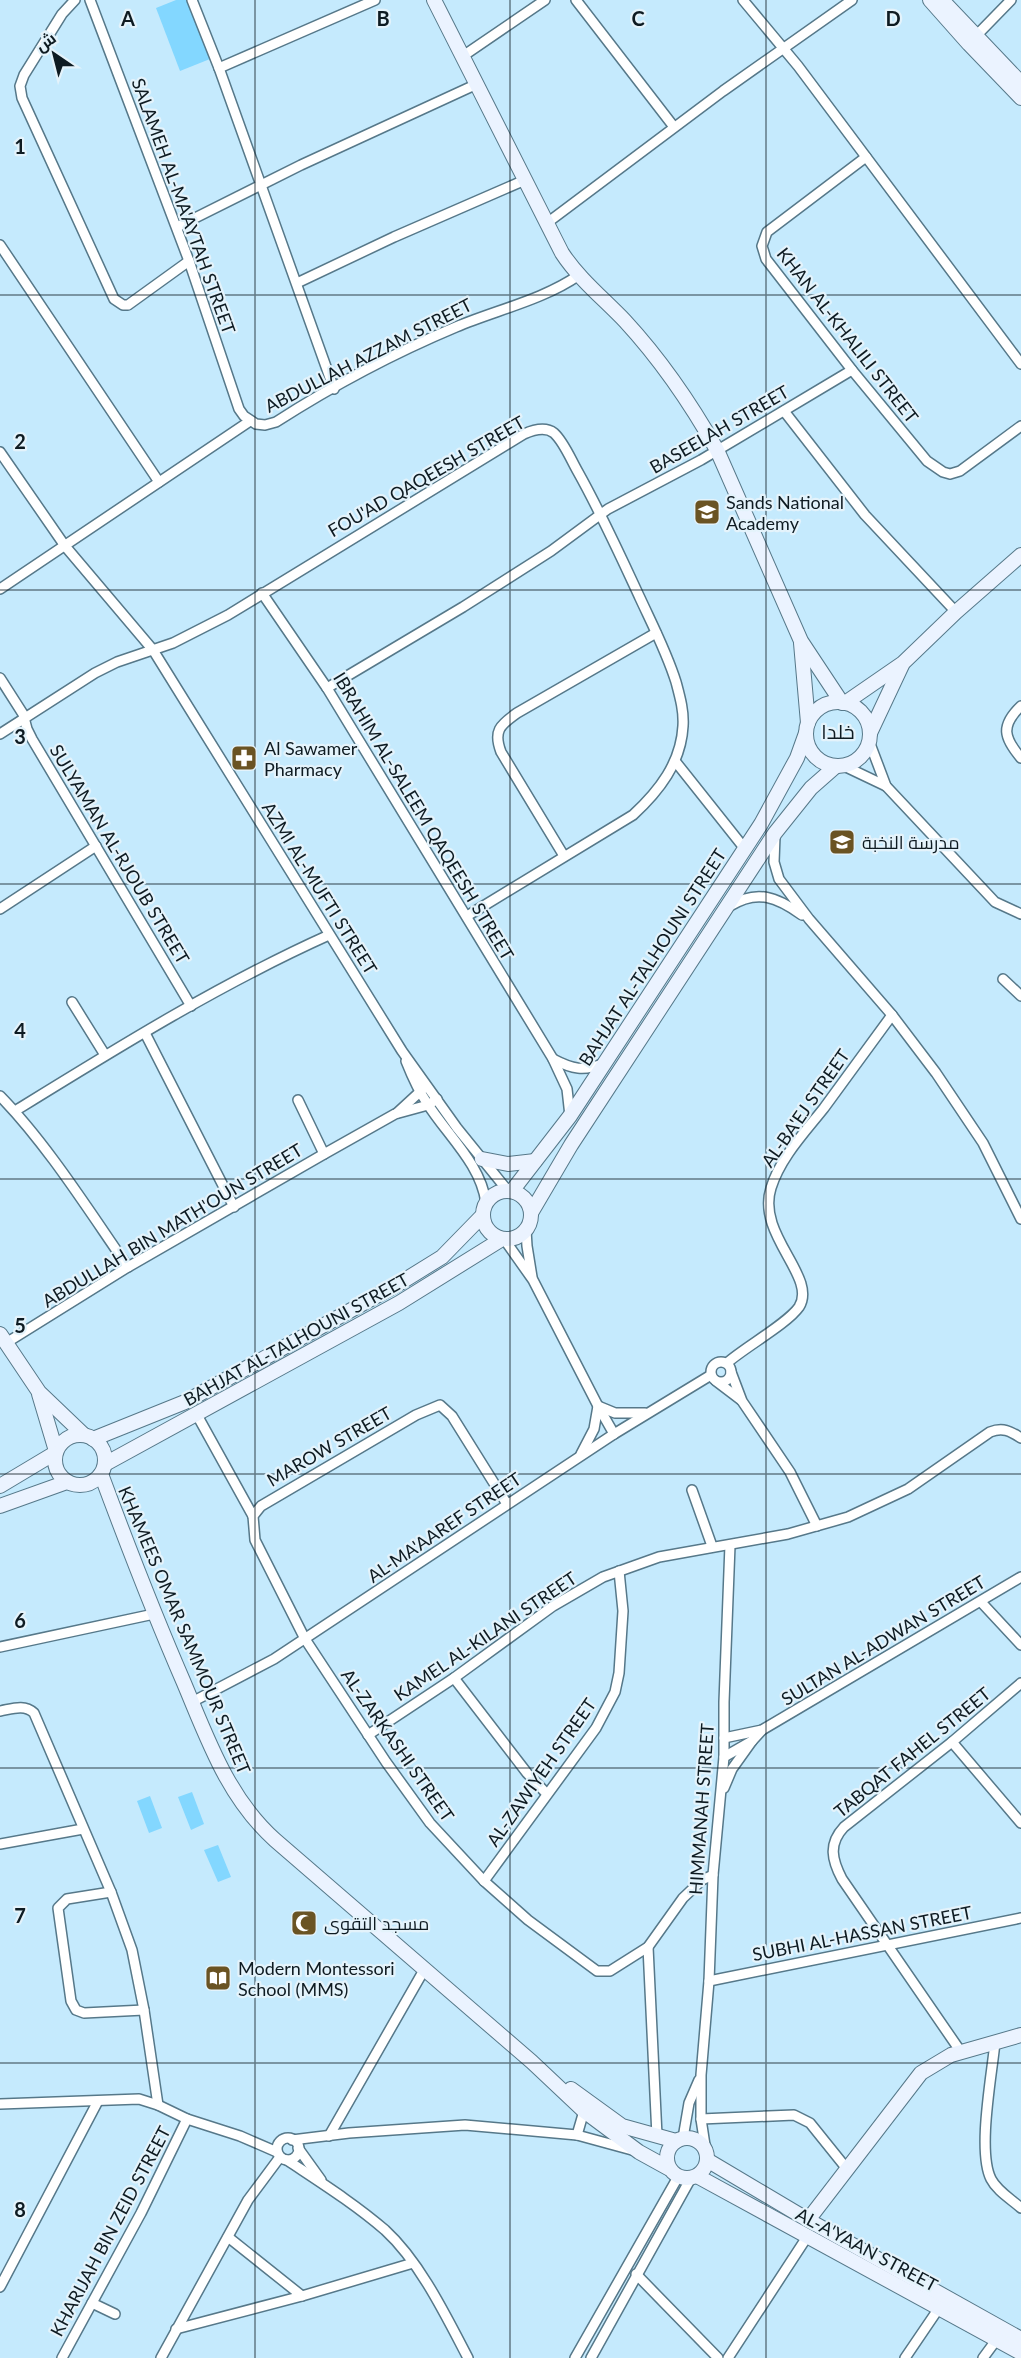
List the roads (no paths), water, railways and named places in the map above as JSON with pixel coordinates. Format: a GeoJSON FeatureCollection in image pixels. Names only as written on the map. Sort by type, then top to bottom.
{"type":"FeatureCollection","features":[{"type":"Feature","properties":{"kind":"street"},"geometry":{"type":"LineString","coordinates":[[75,0],[62,14],[24,75],[20,86],[22,98],[114,299],[123,305],[128,305],[189,261]]}},
{"type":"Feature","properties":{"kind":"street","name":"SALAMEH AL-MA'AYTAH STREET"},"geometry":{"type":"LineString","coordinates":[[90,0],[177,227],[218,341],[233,395],[239,409],[250,421]]}},
{"type":"Feature","properties":{"kind":"street"},"geometry":{"type":"LineString","coordinates":[[192,0],[219,68],[334,388]]}},
{"type":"Feature","properties":{"kind":"street"},"geometry":{"type":"LineString","coordinates":[[219,68],[375,0]]}},
{"type":"Feature","properties":{"kind":"street"},"geometry":{"type":"LineString","coordinates":[[434,0],[562,253],[579,275],[625,321],[669,373],[717,450],[801,641],[843,703]]}},
{"type":"Feature","properties":{"kind":"street"},"geometry":{"type":"LineString","coordinates":[[463,56],[545,0]]}},
{"type":"Feature","properties":{"kind":"street"},"geometry":{"type":"LineString","coordinates":[[576,0],[674,127]]}},
{"type":"Feature","properties":{"kind":"street"},"geometry":{"type":"LineString","coordinates":[[743,0],[783,48],[1021,364]]}},
{"type":"Feature","properties":{"kind":"street"},"geometry":{"type":"LineString","coordinates":[[547,223],[674,127],[852,0]]}},
{"type":"Feature","properties":{"kind":"street"},"geometry":{"type":"LineString","coordinates":[[930,0],[1021,83]]}},
{"type":"Feature","properties":{"kind":"street"},"geometry":{"type":"LineString","coordinates":[[942,0],[1021,98]]}},
{"type":"Feature","properties":{"kind":"street"},"geometry":{"type":"LineString","coordinates":[[972,40],[1011,0]]}},
{"type":"Feature","properties":{"kind":"street"},"geometry":{"type":"LineString","coordinates":[[177,227],[260,185],[477,84]]}},
{"type":"Feature","properties":{"kind":"street","name":"KHAN AL-KHALILI STREET"},"geometry":{"type":"LineString","coordinates":[[866,158],[774,226],[763,240],[762,246],[766,259],[914,447],[927,461],[943,472],[950,474],[969,466],[1021,426]]}},
{"type":"Feature","properties":{"kind":"street"},"geometry":{"type":"LineString","coordinates":[[297,283],[324,268],[525,180]]}},
{"type":"Feature","properties":{"kind":"street"},"geometry":{"type":"LineString","coordinates":[[0,245],[159,482]]}},
{"type":"Feature","properties":{"kind":"street","name":"ABDULLAH AZZAM STREET"},"geometry":{"type":"LineString","coordinates":[[0,589],[250,421],[265,425],[276,422],[334,388],[454,327],[551,291],[579,275]]}},
{"type":"Feature","properties":{"kind":"street","name":"BASEELAH STREET"},"geometry":{"type":"LineString","coordinates":[[327,688],[463,607],[551,551],[602,514],[717,450],[852,370]]}},
{"type":"Feature","properties":{"kind":"street"},"geometry":{"type":"LineString","coordinates":[[784,411],[865,515],[956,612]]}},
{"type":"Feature","properties":{"kind":"street","name":"FOU'AD QAQEESH STREET"},"geometry":{"type":"LineString","coordinates":[[0,734],[117,662],[153,651],[195,634],[532,431],[545,429],[555,435],[602,514],[656,633],[675,681],[683,714],[683,729],[675,761],[656,792],[633,815],[467,916]]}},
{"type":"Feature","properties":{"kind":"street","name":"AZMI AL-MUFTI STREET"},"geometry":{"type":"LineString","coordinates":[[0,452],[65,546],[153,651],[402,1051],[482,1159],[510,1191]]}},
{"type":"Feature","properties":{"kind":"street"},"geometry":{"type":"LineString","coordinates":[[843,703],[903,663],[956,612],[1021,555]]}},
{"type":"Feature","properties":{"kind":"street","name":"IBRAHIM AL-SALEEM QAQEESH STREET"},"geometry":{"type":"LineString","coordinates":[[262,594],[327,688],[553,1059],[567,1089],[570,1116]]}},
{"type":"Feature","properties":{"kind":"street"},"geometry":{"type":"LineString","coordinates":[[564,856],[501,753],[497,741],[498,730],[516,713],[656,633]]}},
{"type":"Feature","properties":{"kind":"street"},"geometry":{"type":"LineString","coordinates":[[801,641],[807,728],[811,752],[826,764],[840,766],[886,786],[995,902],[1021,914]]}},
{"type":"Feature","properties":{"kind":"street"},"geometry":{"type":"LineString","coordinates":[[840,766],[860,757],[903,663]]}},
{"type":"Feature","properties":{"kind":"street","name":"SULYAMAN AL-RJOUB STREET"},"geometry":{"type":"LineString","coordinates":[[0,678],[25,718],[32,739],[191,1006]]}},
{"type":"Feature","properties":{"kind":"street"},"geometry":{"type":"LineString","coordinates":[[807,728],[814,714],[831,703],[843,703],[855,707],[868,723],[870,737],[886,786]]}},
{"type":"Feature","properties":{"kind":"street"},"geometry":{"type":"LineString","coordinates":[[1021,706],[1009,720],[1006,733],[1008,741],[1021,758]]}},
{"type":"Feature","properties":{"kind":"street","name":"BAHJAT AL-TALHOUNI STREET"},"geometry":{"type":"LineString","coordinates":[[510,1191],[570,1116],[745,849],[797,759],[807,728]]}},
{"type":"Feature","properties":{"kind":"street"},"geometry":{"type":"LineString","coordinates":[[675,761],[745,849]]}},
{"type":"Feature","properties":{"kind":"street","name":"BAHJAT AL-TALHOUNI STREET"},"geometry":{"type":"LineString","coordinates":[[531,1213],[571,1145],[724,909],[776,834],[812,788],[840,766]]}},
{"type":"Feature","properties":{"kind":"street"},"geometry":{"type":"LineString","coordinates":[[776,834],[773,855],[775,871],[779,879],[809,919],[892,1015],[961,1108],[982,1143],[1021,1219]]}},
{"type":"Feature","properties":{"kind":"street"},"geometry":{"type":"LineString","coordinates":[[0,909],[96,846]]}},
{"type":"Feature","properties":{"kind":"street"},"geometry":{"type":"LineString","coordinates":[[724,909],[748,896],[757,895],[787,905],[809,919]]}},
{"type":"Feature","properties":{"kind":"street"},"geometry":{"type":"LineString","coordinates":[[15,1112],[105,1055],[191,1006],[329,935]]}},
{"type":"Feature","properties":{"kind":"street"},"geometry":{"type":"LineString","coordinates":[[1003,979],[1021,996]]}},
{"type":"Feature","properties":{"kind":"street"},"geometry":{"type":"LineString","coordinates":[[72,1002],[105,1055]]}},
{"type":"Feature","properties":{"kind":"street","name":"AL-BA'EJ STREET"},"geometry":{"type":"LineString","coordinates":[[729,1368],[786,1320],[803,1299],[799,1276],[771,1224],[768,1203],[775,1177],[892,1015]]}},
{"type":"Feature","properties":{"kind":"street"},"geometry":{"type":"LineString","coordinates":[[144,1033],[234,1207]]}},
{"type":"Feature","properties":{"kind":"street","name":"AZMI AL-MUFTI STREET"},"geometry":{"type":"LineString","coordinates":[[402,1051],[419,1092],[472,1166],[483,1186],[484,1209]]}},
{"type":"Feature","properties":{"kind":"street"},"geometry":{"type":"LineString","coordinates":[[553,1059],[577,1070],[606,1063]]}},
{"type":"Feature","properties":{"kind":"street","name":"ABDULLAH BIN MATH'OUN STREET"},"geometry":{"type":"LineString","coordinates":[[3,1338],[395,1114],[428,1086]]}},
{"type":"Feature","properties":{"kind":"street"},"geometry":{"type":"LineString","coordinates":[[0,1096],[71,1185],[128,1267]]}},
{"type":"Feature","properties":{"kind":"street","name":"ABDULLAH BIN MATH'OUN STREET"},"geometry":{"type":"LineString","coordinates":[[395,1114],[428,1105],[437,1099]]}},
{"type":"Feature","properties":{"kind":"street","name":"ABDULLAH BIN MATH'OUN STREET"},"geometry":{"type":"LineString","coordinates":[[298,1100],[324,1154]]}},
{"type":"Feature","properties":{"kind":"street"},"geometry":{"type":"LineString","coordinates":[[482,1159],[508,1164],[535,1161]]}},
{"type":"Feature","properties":{"kind":"street"},"geometry":{"type":"LineString","coordinates":[[532,1280],[526,1246],[526,1230],[531,1213],[525,1199],[510,1191],[495,1194],[484,1209],[488,1231],[503,1239],[532,1280],[597,1406],[614,1434]]}},
{"type":"Feature","properties":{"kind":"street","name":"BAHJAT AL-TALHOUNI STREET"},"geometry":{"type":"LineString","coordinates":[[89,1437],[185,1402],[400,1283],[442,1257],[484,1209]]}},
{"type":"Feature","properties":{"kind":"street"},"geometry":{"type":"LineString","coordinates":[[503,1239],[516,1237],[526,1230]]}},
{"type":"Feature","properties":{"kind":"street","name":"BAHJAT AL-TALHOUNI STREET"},"geometry":{"type":"LineString","coordinates":[[103,1469],[399,1303],[503,1239]]}},
{"type":"Feature","properties":{"kind":"street"},"geometry":{"type":"LineString","coordinates":[[3,1338],[39,1392],[103,1450],[103,1469],[97,1479],[86,1485],[73,1485],[56,1470],[56,1452],[39,1392]]}},
{"type":"Feature","properties":{"kind":"street"},"geometry":{"type":"LineString","coordinates":[[714,1378],[714,1365],[720,1362],[729,1368],[742,1401],[790,1472],[817,1526]]}},
{"type":"Feature","properties":{"kind":"street"},"geometry":{"type":"LineString","coordinates":[[714,1378],[726,1381],[729,1368]]}},
{"type":"Feature","properties":{"kind":"street"},"geometry":{"type":"LineString","coordinates":[[714,1378],[742,1401]]}},
{"type":"Feature","properties":{"kind":"street","name":"AL-MA'AAREF STREET"},"geometry":{"type":"LineString","coordinates":[[192,1702],[305,1640],[614,1434],[647,1413],[714,1378]]}},
{"type":"Feature","properties":{"kind":"street","name":"MAROW STREET"},"geometry":{"type":"LineString","coordinates":[[253,1516],[261,1506],[273,1498],[416,1415],[440,1405],[452,1416],[507,1504]]}},
{"type":"Feature","properties":{"kind":"street"},"geometry":{"type":"LineString","coordinates":[[597,1406],[624,1414],[647,1413]]}},
{"type":"Feature","properties":{"kind":"street"},"geometry":{"type":"LineString","coordinates":[[578,1458],[594,1429],[597,1406]]}},
{"type":"Feature","properties":{"kind":"street"},"geometry":{"type":"LineString","coordinates":[[197,1415],[253,1516],[255,1540],[305,1640]]}},
{"type":"Feature","properties":{"kind":"street","name":"KAMEL AL-KILANI STREET"},"geometry":{"type":"LineString","coordinates":[[368,1735],[454,1678],[553,1606],[586,1586],[659,1557],[788,1534],[857,1514],[908,1489],[990,1432],[1006,1429],[1021,1438]]}},
{"type":"Feature","properties":{"kind":"street"},"geometry":{"type":"LineString","coordinates":[[0,1486],[56,1452],[64,1440],[77,1435],[89,1437]]}},
{"type":"Feature","properties":{"kind":"street","name":"KHAMEES OMAR SAMMOUR STREET"},"geometry":{"type":"LineString","coordinates":[[103,1469],[154,1614],[192,1702],[232,1790],[259,1826],[532,2062],[584,2111],[639,2152],[683,2175]]}},
{"type":"Feature","properties":{"kind":"street"},"geometry":{"type":"LineString","coordinates":[[0,1506],[67,1482]]}},
{"type":"Feature","properties":{"kind":"street"},"geometry":{"type":"LineString","coordinates":[[692,1490],[712,1546]]}},
{"type":"Feature","properties":{"kind":"street","name":"HIMMANAH STREET"},"geometry":{"type":"LineString","coordinates":[[707,2156],[701,2119],[701,2075],[709,1981],[713,1875],[724,1757],[730,1545]]}},
{"type":"Feature","properties":{"kind":"street","name":"AL-ZAWIYEH STREET"},"geometry":{"type":"LineString","coordinates":[[484,1881],[546,1793],[596,1728],[615,1692],[619,1673],[624,1611],[619,1571]]}},
{"type":"Feature","properties":{"kind":"street","name":"SULTAN AL-ADWAN STREET"},"geometry":{"type":"LineString","coordinates":[[724,1757],[752,1741],[762,1730],[1021,1577]]}},
{"type":"Feature","properties":{"kind":"street"},"geometry":{"type":"LineString","coordinates":[[981,1602],[1021,1645]]}},
{"type":"Feature","properties":{"kind":"street"},"geometry":{"type":"LineString","coordinates":[[0,1647],[154,1614]]}},
{"type":"Feature","properties":{"kind":"street","name":"AL-ZARKASHI STREET"},"geometry":{"type":"LineString","coordinates":[[305,1640],[430,1823],[484,1881],[528,1920],[597,1971],[615,1970],[648,1947],[683,1898],[702,1880],[713,1875]]}},
{"type":"Feature","properties":{"kind":"street"},"geometry":{"type":"LineString","coordinates":[[454,1678],[508,1750],[546,1793]]}},
{"type":"Feature","properties":{"kind":"street","name":"TABQAT FAHEL STREET"},"geometry":{"type":"LineString","coordinates":[[961,2052],[886,1944],[836,1866],[832,1849],[844,1827],[952,1742],[1021,1683]]}},
{"type":"Feature","properties":{"kind":"street"},"geometry":{"type":"LineString","coordinates":[[0,1711],[23,1707],[29,1708],[34,1713],[111,1892],[132,1950],[144,2010],[158,2104]]}},
{"type":"Feature","properties":{"kind":"street","name":"SULTAN AL-ADWAN STREET"},"geometry":{"type":"LineString","coordinates":[[724,1738],[762,1730]]}},
{"type":"Feature","properties":{"kind":"street"},"geometry":{"type":"LineString","coordinates":[[721,1796],[732,1769],[752,1741]]}},
{"type":"Feature","properties":{"kind":"street"},"geometry":{"type":"LineString","coordinates":[[952,1742],[1021,1823]]}},
{"type":"Feature","properties":{"kind":"street"},"geometry":{"type":"LineString","coordinates":[[0,1844],[83,1829]]}},
{"type":"Feature","properties":{"kind":"street"},"geometry":{"type":"LineString","coordinates":[[111,1892],[67,1899],[58,1908],[71,2001],[75,2010],[84,2013],[144,2010]]}},
{"type":"Feature","properties":{"kind":"street","name":"SUBHI AL-HASSAN STREET"},"geometry":{"type":"LineString","coordinates":[[709,1981],[1021,1918]]}},
{"type":"Feature","properties":{"kind":"street"},"geometry":{"type":"LineString","coordinates":[[648,1947],[657,2136]]}},
{"type":"Feature","properties":{"kind":"street"},"geometry":{"type":"LineString","coordinates":[[329,2136],[424,1970]]}},
{"type":"Feature","properties":{"kind":"street"},"geometry":{"type":"LineString","coordinates":[[808,2220],[921,2073],[943,2058],[1021,2035]]}},
{"type":"Feature","properties":{"kind":"street"},"geometry":{"type":"LineString","coordinates":[[995,2042],[987,2128],[986,2167],[992,2181],[1021,2208]]}},
{"type":"Feature","properties":{"kind":"street","name":"KHAMEES OMAR SAMMOUR STREET"},"geometry":{"type":"LineString","coordinates":[[532,2062],[622,2126],[657,2136],[679,2139]]}},
{"type":"Feature","properties":{"kind":"street","name":"HIMMANAH STREET"},"geometry":{"type":"LineString","coordinates":[[679,2139],[689,2103],[701,2075]]}},
{"type":"Feature","properties":{"kind":"street"},"geometry":{"type":"LineString","coordinates":[[0,2104],[139,2099],[158,2104],[188,2119],[295,2157],[296,2145]]}},
{"type":"Feature","properties":{"kind":"street"},"geometry":{"type":"LineString","coordinates":[[0,2287],[98,2101]]}},
{"type":"Feature","properties":{"kind":"street"},"geometry":{"type":"LineString","coordinates":[[577,2135],[584,2111]]}},
{"type":"Feature","properties":{"kind":"street"},"geometry":{"type":"LineString","coordinates":[[701,2119],[794,2115],[810,2123],[847,2169]]}},
{"type":"Feature","properties":{"kind":"street","name":"KHARIJAH BIN ZEID STREET"},"geometry":{"type":"LineString","coordinates":[[62,2358],[141,2213],[188,2119]]}},
{"type":"Feature","properties":{"kind":"street"},"geometry":{"type":"LineString","coordinates":[[296,2145],[329,2136],[465,2126],[577,2135],[639,2152]]}},
{"type":"Feature","properties":{"kind":"street"},"geometry":{"type":"LineString","coordinates":[[161,2358],[248,2200],[281,2153],[285,2139],[296,2145],[324,2185]]}},
{"type":"Feature","properties":{"kind":"street"},"geometry":{"type":"LineString","coordinates":[[575,2358],[683,2175],[705,2167],[707,2156],[704,2146],[694,2139],[679,2139],[668,2150],[666,2156],[683,2175]]}},
{"type":"Feature","properties":{"kind":"street"},"geometry":{"type":"LineString","coordinates":[[281,2153],[385,2230],[412,2263],[468,2358]]}},
{"type":"Feature","properties":{"kind":"street","name":"AL-A'YAAN STREET"},"geometry":{"type":"LineString","coordinates":[[707,2156],[808,2220],[1021,2339]]}},
{"type":"Feature","properties":{"kind":"street"},"geometry":{"type":"LineString","coordinates":[[591,2358],[636,2274],[683,2175]]}},
{"type":"Feature","properties":{"kind":"street","name":"AL-A'YAAN STREET"},"geometry":{"type":"LineString","coordinates":[[683,2175],[807,2237],[1021,2353]]}},
{"type":"Feature","properties":{"kind":"street"},"geometry":{"type":"LineString","coordinates":[[228,2237],[302,2296]]}},
{"type":"Feature","properties":{"kind":"street"},"geometry":{"type":"LineString","coordinates":[[728,2358],[807,2237]]}},
{"type":"Feature","properties":{"kind":"street"},"geometry":{"type":"LineString","coordinates":[[177,2329],[302,2296],[412,2263]]}},
{"type":"Feature","properties":{"kind":"street"},"geometry":{"type":"LineString","coordinates":[[636,2274],[718,2358]]}},
{"type":"Feature","properties":{"kind":"street"},"geometry":{"type":"LineString","coordinates":[[92,2303],[115,2314]]}},
{"type":"Feature","properties":{"kind":"street"},"geometry":{"type":"LineString","coordinates":[[905,2358],[939,2308]]}},
{"type":"Feature","properties":{"kind":"street"},"geometry":{"type":"LineString","coordinates":[[983,2358],[997,2339]]}},
{"type":"Feature","properties":{"kind":"place","name":"Sands National Academy"},"geometry":{"type":"Point","coordinates":[707,512]}},
{"type":"Feature","properties":{"kind":"place","name":"Al Sawamer Pharmacy"},"geometry":{"type":"Point","coordinates":[244,758]}},
{"type":"Feature","properties":{"kind":"place","name":"مدرسة النخبة"},"geometry":{"type":"Point","coordinates":[842,842]}},
{"type":"Feature","properties":{"kind":"place","name":"مسجد التقوى"},"geometry":{"type":"Point","coordinates":[304,1923]}},
{"type":"Feature","properties":{"kind":"place","name":"Modern Montessori School (MMS)"},"geometry":{"type":"Point","coordinates":[218,1978]}},
{"type":"Feature","properties":{"kind":"district","name":"خلدا"},"geometry":{"type":"Point","coordinates":[838,731]}}]}
